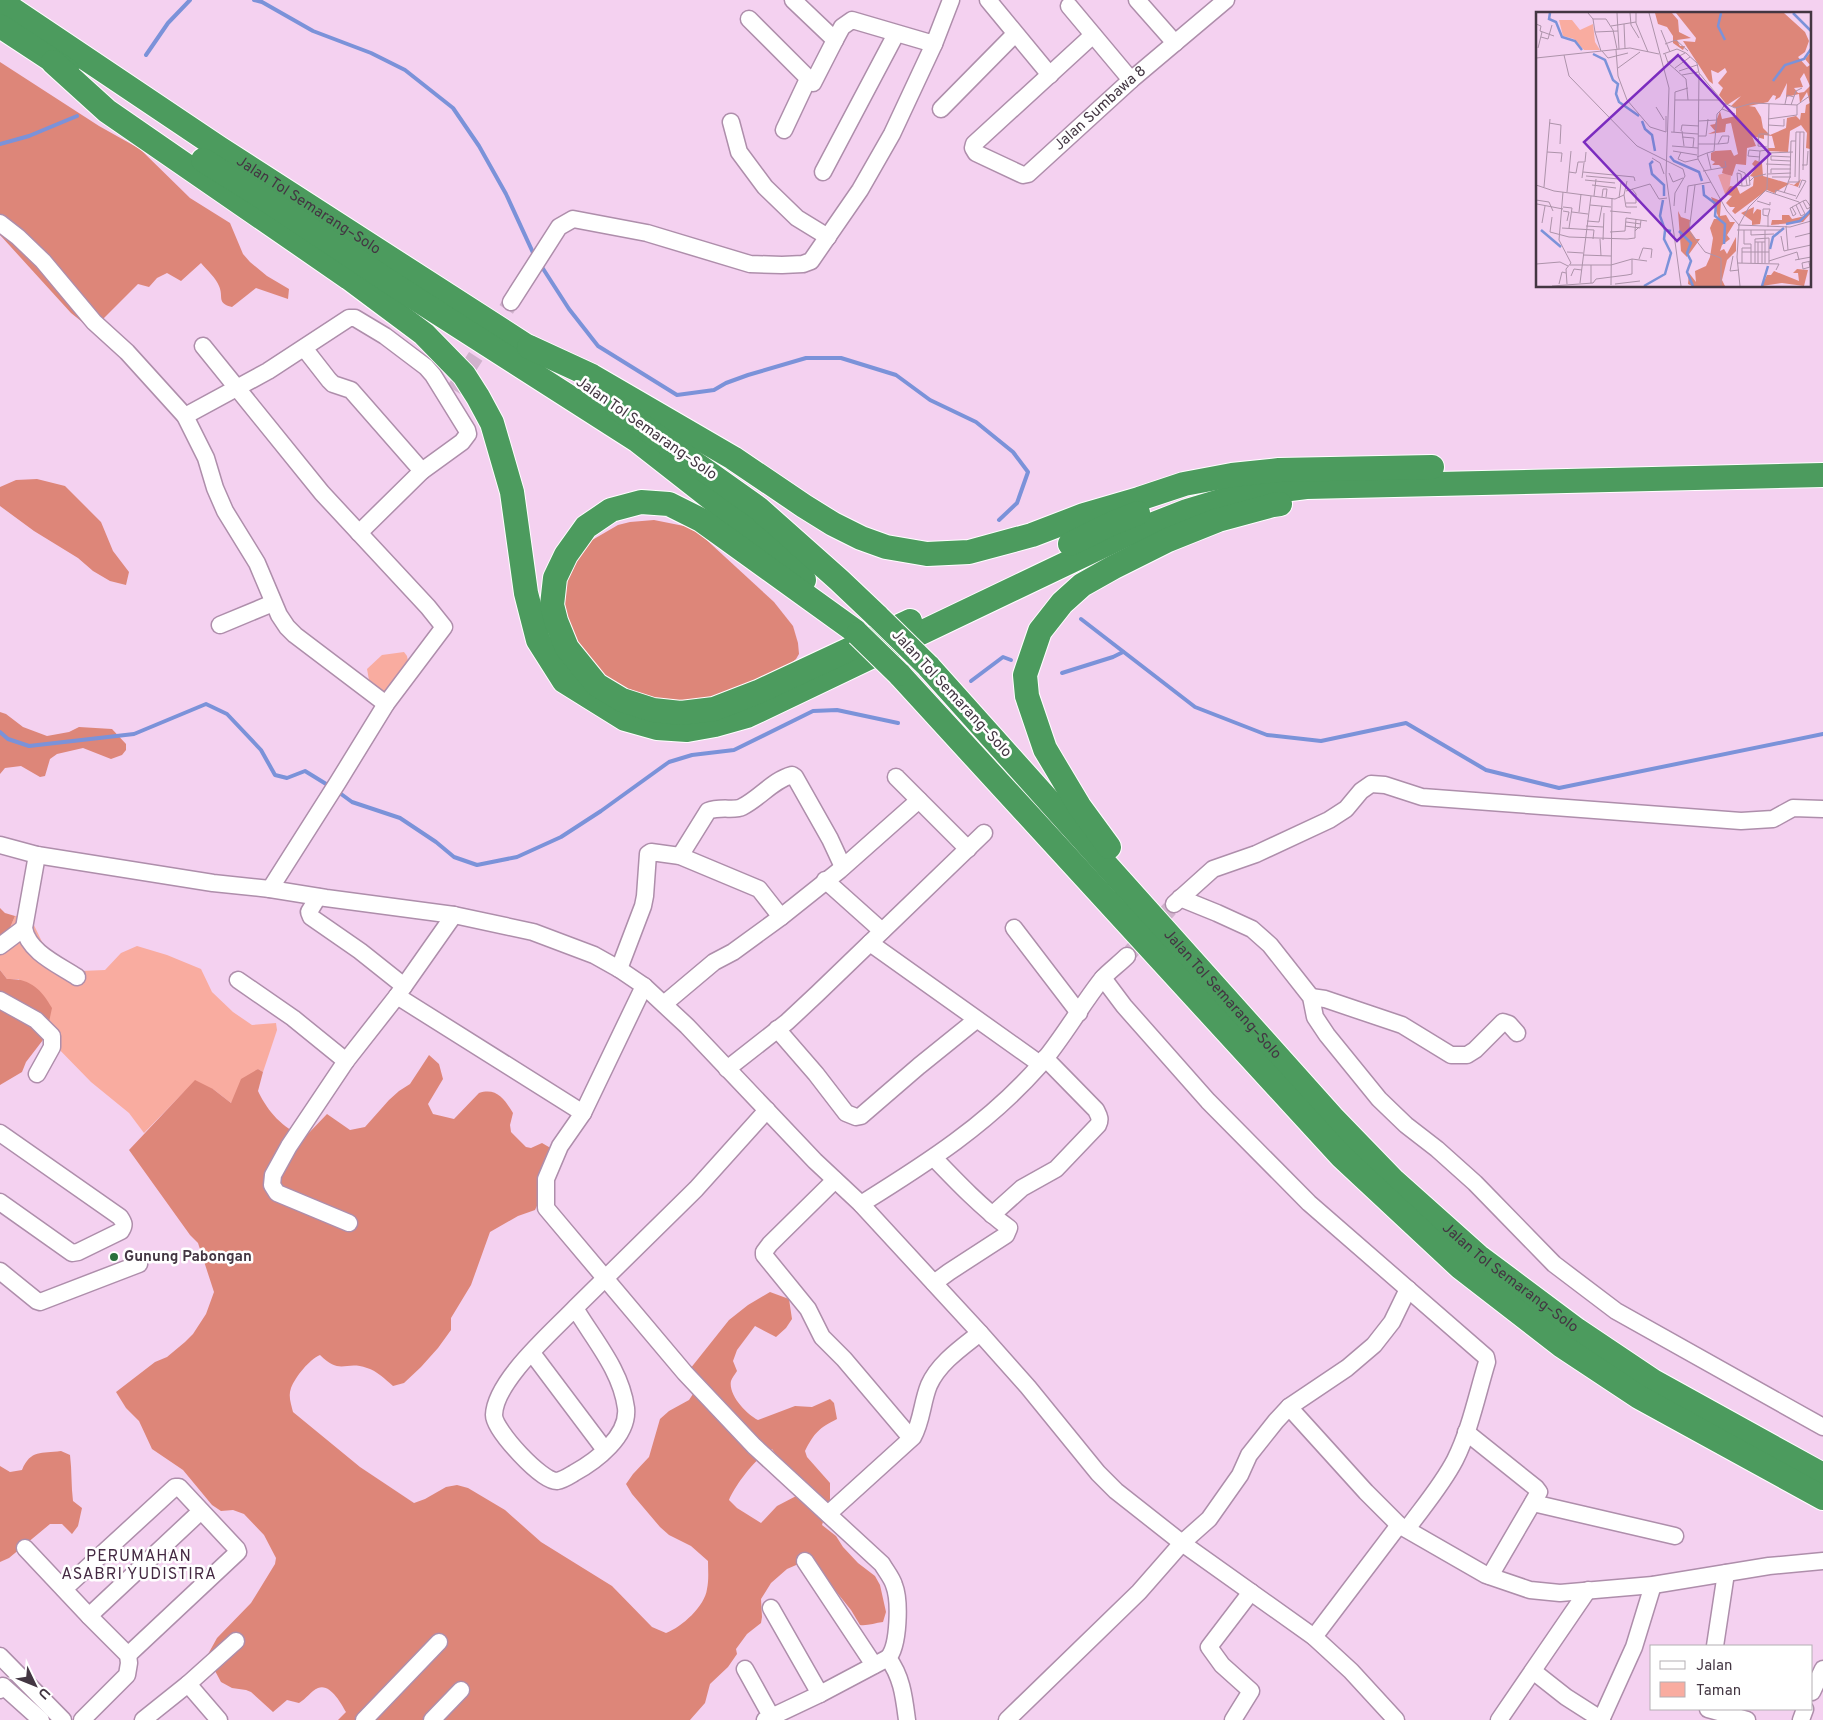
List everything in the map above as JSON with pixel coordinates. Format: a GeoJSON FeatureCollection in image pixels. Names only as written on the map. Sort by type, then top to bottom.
{"type":"FeatureCollection","features":[{"type":"Feature","properties":{"kind":"highway","name":"Jalan Tol Semarang–Solo"},"geometry":{"type":"LineString","coordinates":[[0,1],[218,148],[529,347],[659,436],[758,508],[832,574],[928,666],[1199,969],[1353,1138],[1394,1180],[1478,1256],[1577,1330],[1653,1381],[1823,1475]]}},
{"type":"Feature","properties":{"kind":"highway","name":"Jalan Tol Semarang–Solo"},"geometry":{"type":"LineString","coordinates":[[0,26],[399,288],[638,441],[754,532],[899,674],[1341,1156],[1460,1267],[1562,1346],[1639,1397],[1823,1498]]}},
{"type":"Feature","properties":{"kind":"highway"},"geometry":{"type":"LineString","coordinates":[[53,62],[107,111],[349,278],[424,334],[464,375],[492,423],[512,492],[526,593],[538,640],[564,681],[624,719],[657,728],[687,730],[747,716],[1128,534],[1187,511],[1238,496],[1306,487],[1823,475]]}},
{"type":"Feature","properties":{"kind":"highway"},"geometry":{"type":"LineString","coordinates":[[529,347],[592,376],[733,458],[833,524],[861,538],[886,547],[926,554],[970,552],[1032,535],[1084,515],[1184,484],[1232,475],[1279,470],[1823,459]]}},
{"type":"Feature","properties":{"kind":"highway"},"geometry":{"type":"LineString","coordinates":[[857,633],[701,520],[669,504],[641,502],[611,510],[586,527],[566,555],[555,578],[552,605],[556,621],[567,648],[597,685],[622,700],[653,710],[681,714],[714,709],[758,692],[944,606],[1113,523],[1188,494],[1279,470]]}},
{"type":"Feature","properties":{"kind":"highway"},"geometry":{"type":"LineString","coordinates":[[1199,969],[1080,806],[1045,749],[1027,696],[1024,675],[1040,631],[1062,603],[1082,585],[1168,540],[1218,520],[1273,505],[1324,501],[1438,483]]}},
{"type":"Feature","properties":{"kind":"street"},"geometry":{"type":"LineString","coordinates":[[793,0],[835,40]]}},
{"type":"Feature","properties":{"kind":"street"},"geometry":{"type":"LineString","coordinates":[[511,302],[559,227],[573,219],[646,233],[750,264],[782,266],[803,264],[811,261],[860,190],[892,134],[934,44],[951,0]]}},
{"type":"Feature","properties":{"kind":"street"},"geometry":{"type":"LineString","coordinates":[[988,0],[1050,75],[1093,36]]}},
{"type":"Feature","properties":{"kind":"street","name":"Jalan Sumbawa 8"},"geometry":{"type":"LineString","coordinates":[[1050,75],[974,144],[973,148],[976,153],[1023,175],[1028,174],[1131,80],[1226,0]]}},
{"type":"Feature","properties":{"kind":"street"},"geometry":{"type":"LineString","coordinates":[[1141,1],[1175,43]]}},
{"type":"Feature","properties":{"kind":"street"},"geometry":{"type":"LineString","coordinates":[[1069,6],[1131,80]]}},
{"type":"Feature","properties":{"kind":"street"},"geometry":{"type":"LineString","coordinates":[[749,19],[812,83],[842,27],[852,20],[934,44]]}},
{"type":"Feature","properties":{"kind":"street"},"geometry":{"type":"LineString","coordinates":[[823,172],[896,34]]}},
{"type":"Feature","properties":{"kind":"street"},"geometry":{"type":"LineString","coordinates":[[941,109],[1015,34]]}},
{"type":"Feature","properties":{"kind":"street"},"geometry":{"type":"LineString","coordinates":[[784,130],[808,80]]}},
{"type":"Feature","properties":{"kind":"street"},"geometry":{"type":"LineString","coordinates":[[731,122],[739,152],[765,187],[797,218],[828,237]]}},
{"type":"Feature","properties":{"kind":"street"},"geometry":{"type":"LineString","coordinates":[[0,223],[43,261],[94,322],[127,352],[185,416],[206,458],[215,488],[225,511],[257,563],[273,603],[287,627],[386,704]]}},
{"type":"Feature","properties":{"kind":"street"},"geometry":{"type":"LineString","coordinates":[[185,416],[268,371],[349,318],[355,318],[385,336],[426,367],[450,393],[468,434],[462,442],[422,471],[359,533]]}},
{"type":"Feature","properties":{"kind":"street"},"geometry":{"type":"LineString","coordinates":[[203,346],[322,493],[444,627],[386,704],[270,888]]}},
{"type":"Feature","properties":{"kind":"street"},"geometry":{"type":"LineString","coordinates":[[304,348],[329,380],[353,393],[422,471]]}},
{"type":"Feature","properties":{"kind":"street"},"geometry":{"type":"LineString","coordinates":[[220,625],[273,603]]}},
{"type":"Feature","properties":{"kind":"street"},"geometry":{"type":"LineString","coordinates":[[680,856],[708,811],[716,808],[739,809],[782,779],[792,775],[795,777],[830,839],[843,867]]}},
{"type":"Feature","properties":{"kind":"street"},"geometry":{"type":"LineString","coordinates":[[896,777],[968,849]]}},
{"type":"Feature","properties":{"kind":"street"},"geometry":{"type":"LineString","coordinates":[[1823,809],[1793,808],[1773,818],[1741,821],[1422,797],[1385,785],[1371,784],[1361,791],[1340,813],[1256,854],[1213,869],[1177,901],[1217,912],[1252,929],[1270,945],[1311,997],[1315,1017],[1379,1099],[1406,1125],[1437,1149],[1476,1184],[1554,1264],[1590,1293],[1630,1319],[1823,1427]]}},
{"type":"Feature","properties":{"kind":"street"},"geometry":{"type":"LineString","coordinates":[[664,1004],[714,962],[733,952],[781,917],[843,867],[919,800]]}},
{"type":"Feature","properties":{"kind":"street"},"geometry":{"type":"LineString","coordinates":[[727,1069],[777,1030],[818,993],[984,834]]}},
{"type":"Feature","properties":{"kind":"street"},"geometry":{"type":"LineString","coordinates":[[0,845],[37,855],[213,883],[270,888],[318,897],[454,915],[533,932],[594,956],[619,969],[644,986],[687,1026],[835,1180],[861,1204],[980,1333],[1098,1473],[1137,1508],[1314,1637],[1351,1671],[1396,1720]]}},
{"type":"Feature","properties":{"kind":"street"},"geometry":{"type":"LineString","coordinates":[[619,969],[646,896],[648,854],[652,851],[680,856],[759,889],[781,917]]}},
{"type":"Feature","properties":{"kind":"street"},"geometry":{"type":"LineString","coordinates":[[37,855],[24,928],[28,942],[40,953],[77,977]]}},
{"type":"Feature","properties":{"kind":"street"},"geometry":{"type":"LineString","coordinates":[[825,880],[882,931]]}},
{"type":"Feature","properties":{"kind":"street"},"geometry":{"type":"LineString","coordinates":[[318,897],[309,912],[311,917],[360,951],[401,991],[583,1114]]}},
{"type":"Feature","properties":{"kind":"street"},"geometry":{"type":"LineString","coordinates":[[349,1223],[277,1193],[272,1180],[273,1174],[289,1146],[346,1061],[401,991],[454,915]]}},
{"type":"Feature","properties":{"kind":"street"},"geometry":{"type":"LineString","coordinates":[[0,946],[24,928]]}},
{"type":"Feature","properties":{"kind":"street"},"geometry":{"type":"LineString","coordinates":[[1014,928],[1079,1013]]}},
{"type":"Feature","properties":{"kind":"street"},"geometry":{"type":"LineString","coordinates":[[870,943],[976,1020],[1043,1061],[1096,1110],[1100,1116],[1098,1125],[1056,1169],[1022,1188],[992,1215]]}},
{"type":"Feature","properties":{"kind":"street"},"geometry":{"type":"LineString","coordinates":[[861,1204],[934,1158],[976,1126],[1018,1088],[1043,1061],[1103,978],[1127,956]]}},
{"type":"Feature","properties":{"kind":"street"},"geometry":{"type":"LineString","coordinates":[[1103,978],[1124,1006],[1214,1108],[1308,1203],[1486,1357],[1466,1432],[1448,1474],[1314,1637]]}},
{"type":"Feature","properties":{"kind":"street"},"geometry":{"type":"LineString","coordinates":[[238,980],[293,1018],[346,1061]]}},
{"type":"Feature","properties":{"kind":"street"},"geometry":{"type":"LineString","coordinates":[[644,986],[583,1114],[560,1146],[546,1180],[546,1208],[698,1386],[754,1446],[882,1564],[895,1585],[898,1620],[892,1652],[881,1662],[820,1694],[768,1718],[745,1669]]}},
{"type":"Feature","properties":{"kind":"street"},"geometry":{"type":"LineString","coordinates":[[1311,997],[1325,999],[1402,1024],[1452,1055],[1467,1055],[1475,1050],[1503,1022],[1509,1024],[1517,1033]]}},
{"type":"Feature","properties":{"kind":"street"},"geometry":{"type":"LineString","coordinates":[[0,1000],[36,1020],[52,1036],[52,1047],[38,1074]]}},
{"type":"Feature","properties":{"kind":"street"},"geometry":{"type":"LineString","coordinates":[[777,1030],[816,1074],[841,1107],[850,1115],[856,1117],[861,1116],[976,1020]]}},
{"type":"Feature","properties":{"kind":"street"},"geometry":{"type":"LineString","coordinates":[[575,1308],[593,1334],[615,1373],[626,1408],[625,1424],[621,1432],[601,1456],[579,1470],[555,1481],[524,1459],[496,1423],[494,1415],[499,1395],[510,1378],[532,1353],[575,1308],[606,1277],[696,1189],[767,1110]]}},
{"type":"Feature","properties":{"kind":"street"},"geometry":{"type":"LineString","coordinates":[[0,1133],[120,1218],[124,1222],[124,1227],[121,1231],[107,1238],[72,1253],[0,1202]]}},
{"type":"Feature","properties":{"kind":"street"},"geometry":{"type":"LineString","coordinates":[[934,1158],[992,1215],[1009,1228],[1006,1235],[934,1283]]}},
{"type":"Feature","properties":{"kind":"street"},"geometry":{"type":"LineString","coordinates":[[835,1180],[768,1247],[764,1255],[808,1309],[822,1337],[844,1359],[911,1438]]}},
{"type":"Feature","properties":{"kind":"street"},"geometry":{"type":"LineString","coordinates":[[2,1278],[40,1302],[139,1264]]}},
{"type":"Feature","properties":{"kind":"street"},"geometry":{"type":"LineString","coordinates":[[1008,1720],[1139,1592],[1182,1542],[1209,1519],[1240,1475],[1259,1441],[1289,1408],[1347,1368],[1374,1345],[1392,1322],[1408,1289]]}},
{"type":"Feature","properties":{"kind":"street"},"geometry":{"type":"LineString","coordinates":[[828,1514],[915,1434],[928,1386],[939,1369],[980,1333]]}},
{"type":"Feature","properties":{"kind":"street"},"geometry":{"type":"LineString","coordinates":[[532,1353],[605,1450]]}},
{"type":"Feature","properties":{"kind":"street"},"geometry":{"type":"LineString","coordinates":[[1289,1408],[1366,1492],[1403,1527],[1490,1576],[1530,1590],[1560,1594],[1653,1585],[1795,1562],[1823,1561]]}},
{"type":"Feature","properties":{"kind":"street"},"geometry":{"type":"LineString","coordinates":[[1466,1432],[1539,1492],[1490,1576]]}},
{"type":"Feature","properties":{"kind":"street"},"geometry":{"type":"LineString","coordinates":[[64,1590],[178,1486],[238,1552],[128,1655]]}},
{"type":"Feature","properties":{"kind":"street"},"geometry":{"type":"LineString","coordinates":[[1532,1503],[1674,1536]]}},
{"type":"Feature","properties":{"kind":"street"},"geometry":{"type":"LineString","coordinates":[[88,1616],[201,1511]]}},
{"type":"Feature","properties":{"kind":"street"},"geometry":{"type":"LineString","coordinates":[[25,1548],[88,1616],[128,1655],[130,1663],[127,1675],[82,1720]]}},
{"type":"Feature","properties":{"kind":"street"},"geometry":{"type":"LineString","coordinates":[[804,1561],[881,1662],[896,1670],[901,1682],[907,1720]]}},
{"type":"Feature","properties":{"kind":"street"},"geometry":{"type":"LineString","coordinates":[[1715,1645],[1726,1573]]}},
{"type":"Feature","properties":{"kind":"street"},"geometry":{"type":"LineString","coordinates":[[1533,1671],[1566,1697],[1602,1720],[1634,1647],[1653,1585]]}},
{"type":"Feature","properties":{"kind":"street"},"geometry":{"type":"LineString","coordinates":[[1499,1720],[1588,1590]]}},
{"type":"Feature","properties":{"kind":"street"},"geometry":{"type":"LineString","coordinates":[[1233,1720],[1251,1691],[1222,1665],[1209,1647],[1251,1592]]}},
{"type":"Feature","properties":{"kind":"street"},"geometry":{"type":"LineString","coordinates":[[771,1608],[820,1694]]}},
{"type":"Feature","properties":{"kind":"street"},"geometry":{"type":"LineString","coordinates":[[143,1720],[236,1642]]}},
{"type":"Feature","properties":{"kind":"street"},"geometry":{"type":"LineString","coordinates":[[364,1720],[439,1642]]}},
{"type":"Feature","properties":{"kind":"street"},"geometry":{"type":"LineString","coordinates":[[0,1656],[63,1720]]}},
{"type":"Feature","properties":{"kind":"street"},"geometry":{"type":"LineString","coordinates":[[1813,1690],[1823,1669]]}},
{"type":"Feature","properties":{"kind":"street"},"geometry":{"type":"LineString","coordinates":[[188,1684],[219,1720]]}},
{"type":"Feature","properties":{"kind":"street"},"geometry":{"type":"LineString","coordinates":[[0,1690],[3,1686],[41,1720]]}},
{"type":"Feature","properties":{"kind":"street"},"geometry":{"type":"LineString","coordinates":[[432,1720],[461,1690]]}},
{"type":"Feature","properties":{"kind":"street"},"geometry":{"type":"LineString","coordinates":[[1712,1710],[1747,1720]]}},
{"type":"Feature","properties":{"kind":"green space"},"geometry":{"type":"Polygon","coordinates":[[[404,652],[408,661],[385,693],[382,693],[369,680],[367,669],[382,655],[404,652]]]}},
{"type":"Feature","properties":{"kind":"green space"},"geometry":{"type":"Polygon","coordinates":[[[25,915],[32,921],[44,946],[81,971],[105,970],[121,953],[137,946],[167,955],[201,969],[212,992],[233,1012],[252,1025],[276,1023],[277,1030],[263,1072],[258,1069],[231,1103],[213,1089],[184,1092],[144,1133],[129,1113],[91,1082],[51,1041],[19,979],[7,979],[0,970],[0,951],[15,916],[25,915]]]}},
{"type":"Feature","properties":{"kind":"shaded area"},"geometry":{"type":"Polygon","coordinates":[[[0,62],[99,126],[140,149],[190,198],[230,223],[243,254],[267,276],[289,289],[288,299],[256,288],[232,307],[224,304],[221,299],[218,283],[201,263],[181,281],[167,273],[157,278],[149,287],[138,284],[94,328],[86,325],[71,313],[0,235],[0,62]]]}},
{"type":"Feature","properties":{"kind":"shaded area"},"geometry":{"type":"Polygon","coordinates":[[[37,479],[65,486],[101,522],[113,551],[129,572],[126,585],[110,581],[93,571],[78,558],[34,531],[0,506],[0,487],[16,480],[37,479]]]}},
{"type":"Feature","properties":{"kind":"shaded area"},"geometry":{"type":"Polygon","coordinates":[[[654,520],[689,527],[699,533],[774,602],[793,626],[799,654],[796,659],[787,667],[738,694],[660,705],[609,683],[561,624],[561,583],[587,543],[618,525],[654,520]]]}},
{"type":"Feature","properties":{"kind":"shaded area"},"geometry":{"type":"Polygon","coordinates":[[[0,712],[6,714],[23,727],[47,736],[69,732],[79,727],[112,729],[126,744],[126,750],[122,755],[111,759],[83,748],[57,754],[50,759],[45,776],[40,777],[21,766],[5,768],[0,774],[0,712]]]}},
{"type":"Feature","properties":{"kind":"shaded area"},"geometry":{"type":"Polygon","coordinates":[[[0,908],[5,913],[15,916],[0,951],[0,908]]]}},
{"type":"Feature","properties":{"kind":"shaded area"},"geometry":{"type":"Polygon","coordinates":[[[0,970],[7,979],[22,980],[34,986],[44,995],[52,1008],[46,1036],[26,1062],[22,1072],[0,1085],[0,970]]]}},
{"type":"Feature","properties":{"kind":"shaded area"},"geometry":{"type":"Polygon","coordinates":[[[429,1055],[439,1064],[443,1079],[428,1104],[433,1114],[454,1119],[479,1093],[491,1092],[500,1096],[513,1113],[510,1125],[511,1132],[526,1147],[531,1148],[542,1143],[554,1150],[545,1189],[535,1210],[518,1216],[490,1232],[471,1285],[451,1318],[451,1330],[438,1348],[404,1383],[393,1386],[371,1369],[360,1366],[333,1365],[320,1355],[303,1369],[291,1388],[290,1397],[293,1412],[360,1467],[414,1503],[446,1487],[457,1485],[468,1488],[505,1510],[541,1542],[612,1586],[652,1627],[666,1633],[679,1626],[692,1615],[702,1602],[708,1586],[708,1561],[691,1546],[669,1535],[660,1527],[626,1484],[649,1457],[660,1419],[669,1411],[689,1400],[695,1391],[690,1369],[729,1320],[748,1305],[770,1292],[789,1299],[792,1319],[776,1337],[755,1326],[737,1350],[733,1361],[737,1371],[731,1381],[732,1392],[739,1404],[758,1420],[795,1406],[812,1407],[830,1399],[834,1403],[837,1419],[818,1432],[805,1451],[807,1457],[830,1483],[830,1500],[822,1525],[836,1536],[843,1547],[858,1563],[875,1576],[880,1585],[886,1612],[883,1622],[860,1625],[851,1610],[810,1559],[787,1569],[771,1583],[761,1599],[761,1623],[747,1634],[736,1649],[737,1654],[728,1667],[710,1684],[705,1703],[690,1720],[338,1720],[346,1712],[335,1695],[327,1688],[318,1688],[299,1703],[287,1700],[273,1712],[251,1692],[232,1688],[221,1682],[207,1656],[217,1638],[251,1603],[275,1564],[276,1558],[264,1535],[244,1514],[233,1510],[221,1511],[212,1505],[183,1470],[152,1449],[139,1421],[126,1408],[116,1392],[155,1362],[167,1357],[193,1334],[206,1314],[214,1292],[198,1243],[190,1235],[129,1150],[195,1080],[213,1089],[231,1103],[241,1079],[258,1069],[263,1072],[258,1091],[267,1106],[283,1124],[304,1138],[327,1114],[350,1130],[365,1127],[389,1100],[410,1084],[429,1055]],[[772,1449],[760,1458],[747,1472],[729,1500],[737,1508],[761,1523],[777,1506],[800,1494],[772,1449]]]}},
{"type":"Feature","properties":{"kind":"shaded area"},"geometry":{"type":"Polygon","coordinates":[[[61,1451],[70,1455],[73,1501],[82,1508],[78,1526],[72,1534],[62,1524],[50,1524],[9,1558],[0,1562],[0,1466],[10,1472],[22,1470],[25,1463],[37,1454],[61,1451]]]}},
{"type":"Feature","properties":{"kind":"waterway"},"geometry":{"type":"LineString","coordinates":[[146,55],[168,23],[190,0]]}},
{"type":"Feature","properties":{"kind":"waterway"},"geometry":{"type":"LineString","coordinates":[[254,0],[262,2],[313,31],[371,53],[405,70],[453,108],[479,146],[506,194],[535,257]]}},
{"type":"Feature","properties":{"kind":"waterway"},"geometry":{"type":"LineString","coordinates":[[0,144],[29,136],[77,116]]}},
{"type":"Feature","properties":{"kind":"waterway"},"geometry":{"type":"LineString","coordinates":[[540,264],[569,309],[598,346],[677,395],[714,390],[726,383],[748,375],[806,358],[841,358],[896,375],[930,400],[976,422],[1013,452],[1028,472],[1017,503],[999,520]]}},
{"type":"Feature","properties":{"kind":"waterway"},"geometry":{"type":"LineString","coordinates":[[1081,619],[1195,707],[1267,735],[1321,741],[1406,723],[1486,770],[1559,788],[1823,734]]}},
{"type":"Feature","properties":{"kind":"waterway"},"geometry":{"type":"LineString","coordinates":[[1062,673],[1123,652]]}},
{"type":"Feature","properties":{"kind":"waterway"},"geometry":{"type":"LineString","coordinates":[[971,681],[1003,657],[1011,660]]}},
{"type":"Feature","properties":{"kind":"waterway"},"geometry":{"type":"LineString","coordinates":[[0,732],[8,739],[29,746],[134,734],[206,704],[227,714],[261,750],[275,775],[287,778],[305,771],[331,787]]}},
{"type":"Feature","properties":{"kind":"waterway"},"geometry":{"type":"LineString","coordinates":[[337,791],[352,802],[400,818],[436,842],[454,857],[477,865],[517,857],[561,837],[669,762],[692,755],[734,750],[813,711],[837,710],[898,723]]}},
{"type":"Feature","properties":{"kind":"tunnel"},"geometry":{"type":"LineString","coordinates":[[454,390],[511,302]]}},
{"type":"Feature","properties":{"kind":"tunnel"},"geometry":{"type":"LineString","coordinates":[[1127,956],[1174,904]]}},
{"type":"Feature","properties":{"kind":"place","name":"Gunung Pabongan"},"geometry":{"type":"Point","coordinates":[114,1257]}},
{"type":"Feature","properties":{"kind":"district","name":"PERUMAHAN ASABRI YUDISTIRA"},"geometry":{"type":"Point","coordinates":[139,1566]}}]}
